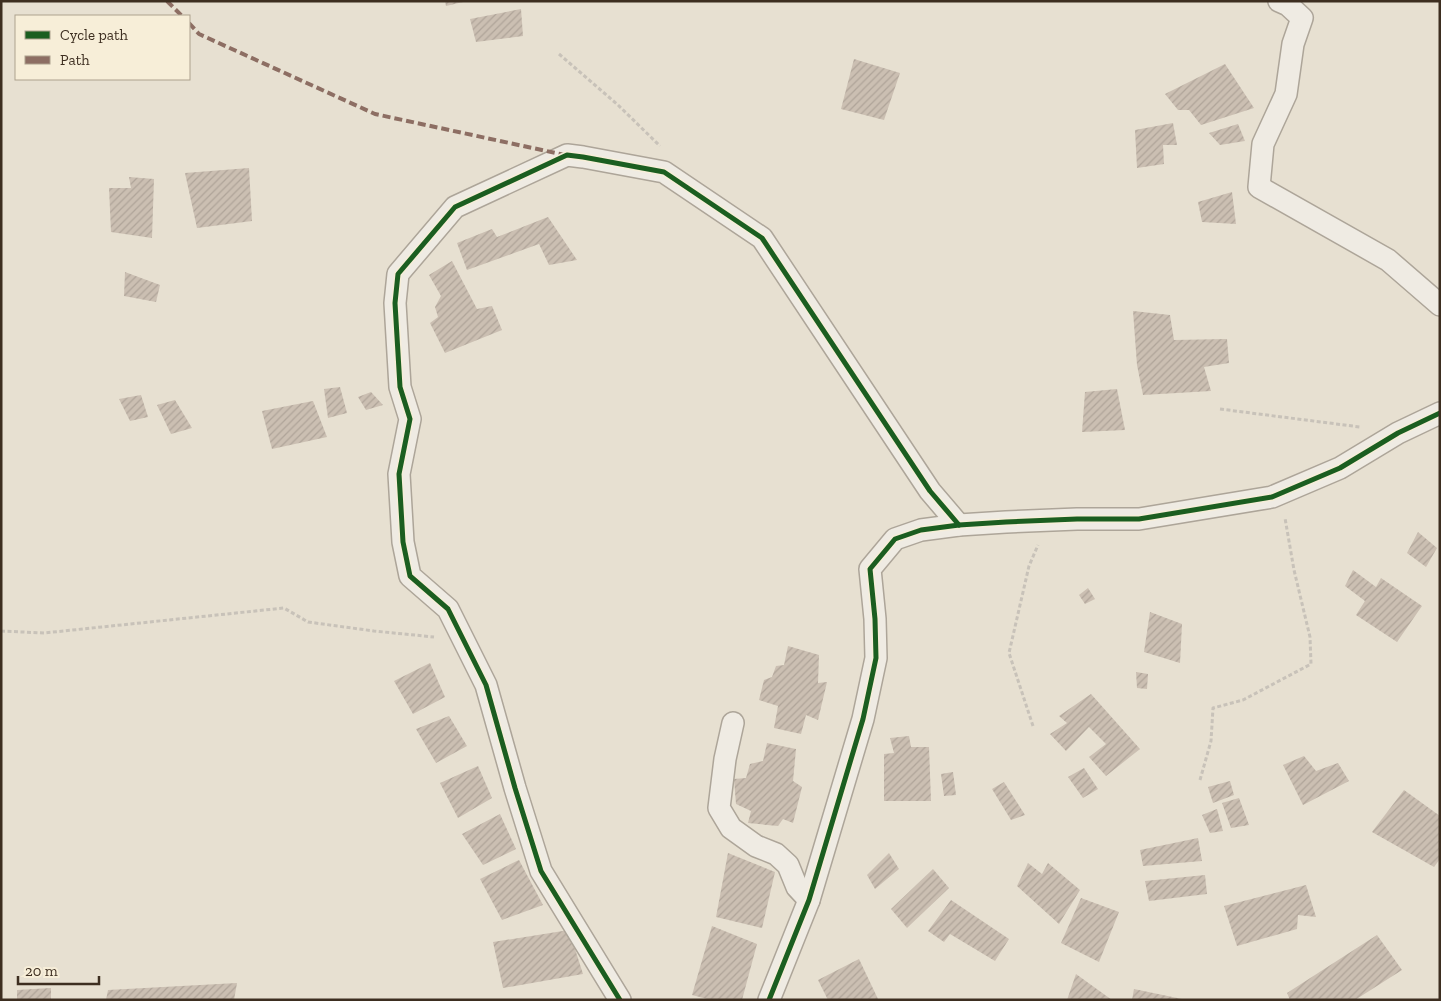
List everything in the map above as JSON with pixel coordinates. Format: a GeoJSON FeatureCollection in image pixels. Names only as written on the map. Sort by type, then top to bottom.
{"type":"FeatureCollection","features":[{"type":"Feature","properties":{"kind":"street"},"geometry":{"type":"LineString","coordinates":[[1279,1],[1288,5],[1302,18],[1293,44],[1286,94],[1263,144],[1259,187],[1388,260],[1440,305]]}},
{"type":"Feature","properties":{"kind":"street"},"geometry":{"type":"LineString","coordinates":[[620,1000],[541,871],[486,685],[448,610],[410,576],[403,542],[399,474],[410,419],[400,387],[395,303],[398,274],[455,207],[566,155],[583,156],[664,172],[762,238],[930,491],[959,525]]}},
{"type":"Feature","properties":{"kind":"street"},"geometry":{"type":"LineString","coordinates":[[769,1000],[809,900],[863,719],[876,658],[875,619],[870,569],[895,539],[921,530],[959,525],[1050,520],[1139,519],[1272,497],[1340,468],[1398,433],[1440,413]]}},
{"type":"Feature","properties":{"kind":"street"},"geometry":{"type":"LineString","coordinates":[[733,723],[725,759],[719,808],[731,828],[756,846],[776,854],[788,865],[796,887],[809,900]]}},
{"type":"Feature","properties":{"kind":"path"},"geometry":{"type":"LineString","coordinates":[[559,54],[618,105],[665,151]]}},
{"type":"Feature","properties":{"kind":"path"},"geometry":{"type":"LineString","coordinates":[[1220,409],[1350,425],[1398,433]]}},
{"type":"Feature","properties":{"kind":"path"},"geometry":{"type":"LineString","coordinates":[[1200,780],[1211,741],[1213,708],[1243,700],[1311,664],[1310,637],[1294,570],[1280,493]]}},
{"type":"Feature","properties":{"kind":"path"},"geometry":{"type":"LineString","coordinates":[[1033,726],[1008,653],[1029,566],[1050,520]]}},
{"type":"Feature","properties":{"kind":"path"},"geometry":{"type":"LineString","coordinates":[[1,631],[44,633],[284,608],[308,622],[464,641]]}},
{"type":"Feature","properties":{"kind":"building"},"geometry":{"type":"Polygon","coordinates":[[[445,1],[463,1],[463,2],[446,6],[445,1]]]}},
{"type":"Feature","properties":{"kind":"building"},"geometry":{"type":"Polygon","coordinates":[[[521,9],[523,36],[476,42],[470,19],[521,9]]]}},
{"type":"Feature","properties":{"kind":"building"},"geometry":{"type":"Polygon","coordinates":[[[854,59],[900,73],[884,120],[841,109],[854,59]]]}},
{"type":"Feature","properties":{"kind":"building"},"geometry":{"type":"Polygon","coordinates":[[[1225,64],[1254,108],[1201,125],[1189,110],[1178,110],[1165,94],[1225,64]]]}},
{"type":"Feature","properties":{"kind":"building"},"geometry":{"type":"Polygon","coordinates":[[[1173,123],[1177,145],[1163,145],[1164,164],[1137,168],[1135,130],[1173,123]]]}},
{"type":"Feature","properties":{"kind":"building"},"geometry":{"type":"Polygon","coordinates":[[[1238,124],[1245,141],[1220,145],[1209,133],[1238,124]]]}},
{"type":"Feature","properties":{"kind":"building"},"geometry":{"type":"Polygon","coordinates":[[[249,168],[252,221],[197,228],[185,173],[249,168]]]}},
{"type":"Feature","properties":{"kind":"building"},"geometry":{"type":"Polygon","coordinates":[[[129,177],[154,179],[152,238],[111,232],[109,188],[131,188],[129,177]]]}},
{"type":"Feature","properties":{"kind":"building"},"geometry":{"type":"Polygon","coordinates":[[[1232,192],[1236,224],[1202,222],[1198,202],[1232,192]]]}},
{"type":"Feature","properties":{"kind":"building"},"geometry":{"type":"Polygon","coordinates":[[[548,217],[577,260],[549,265],[539,244],[467,270],[457,243],[492,229],[497,237],[548,217]]]}},
{"type":"Feature","properties":{"kind":"building"},"geometry":{"type":"Polygon","coordinates":[[[452,261],[477,309],[492,306],[502,330],[445,353],[430,323],[438,317],[435,307],[441,296],[429,275],[452,261]]]}},
{"type":"Feature","properties":{"kind":"building"},"geometry":{"type":"Polygon","coordinates":[[[125,272],[160,285],[156,302],[124,296],[125,272]]]}},
{"type":"Feature","properties":{"kind":"building"},"geometry":{"type":"Polygon","coordinates":[[[1133,311],[1170,315],[1174,340],[1227,339],[1229,363],[1204,367],[1211,391],[1143,395],[1137,365],[1133,311]]]}},
{"type":"Feature","properties":{"kind":"building"},"geometry":{"type":"Polygon","coordinates":[[[340,387],[347,413],[328,418],[324,389],[340,387]]]}},
{"type":"Feature","properties":{"kind":"building"},"geometry":{"type":"Polygon","coordinates":[[[1117,389],[1125,430],[1082,432],[1085,392],[1117,389]]]}},
{"type":"Feature","properties":{"kind":"building"},"geometry":{"type":"Polygon","coordinates":[[[371,392],[383,405],[366,410],[358,397],[371,392]]]}},
{"type":"Feature","properties":{"kind":"building"},"geometry":{"type":"Polygon","coordinates":[[[141,395],[148,417],[130,421],[119,399],[141,395]]]}},
{"type":"Feature","properties":{"kind":"building"},"geometry":{"type":"Polygon","coordinates":[[[175,400],[192,428],[171,434],[157,405],[175,400]]]}},
{"type":"Feature","properties":{"kind":"building"},"geometry":{"type":"Polygon","coordinates":[[[313,401],[327,437],[272,449],[262,411],[313,401]]]}},
{"type":"Feature","properties":{"kind":"building"},"geometry":{"type":"Polygon","coordinates":[[[1418,532],[1437,548],[1426,567],[1407,553],[1418,532]]]}},
{"type":"Feature","properties":{"kind":"building"},"geometry":{"type":"Polygon","coordinates":[[[1353,570],[1376,587],[1381,578],[1422,606],[1397,642],[1356,615],[1365,601],[1345,586],[1353,570]]]}},
{"type":"Feature","properties":{"kind":"building"},"geometry":{"type":"Polygon","coordinates":[[[1088,588],[1095,599],[1085,604],[1079,595],[1088,588]]]}},
{"type":"Feature","properties":{"kind":"building"},"geometry":{"type":"Polygon","coordinates":[[[1150,612],[1182,624],[1180,663],[1144,652],[1150,612]]]}},
{"type":"Feature","properties":{"kind":"building"},"geometry":{"type":"Polygon","coordinates":[[[788,646],[819,655],[818,683],[827,682],[818,720],[806,715],[801,734],[774,728],[778,706],[759,700],[764,680],[772,677],[776,666],[784,665],[788,646]]]}},
{"type":"Feature","properties":{"kind":"building"},"geometry":{"type":"Polygon","coordinates":[[[430,663],[445,697],[413,714],[394,681],[430,663]]]}},
{"type":"Feature","properties":{"kind":"building"},"geometry":{"type":"Polygon","coordinates":[[[1136,672],[1148,674],[1147,689],[1137,688],[1136,672]]]}},
{"type":"Feature","properties":{"kind":"building"},"geometry":{"type":"Polygon","coordinates":[[[1091,694],[1140,749],[1106,776],[1089,757],[1106,744],[1089,727],[1066,751],[1050,734],[1067,723],[1059,716],[1091,694]]]}},
{"type":"Feature","properties":{"kind":"building"},"geometry":{"type":"Polygon","coordinates":[[[449,716],[467,746],[436,763],[416,729],[449,716]]]}},
{"type":"Feature","properties":{"kind":"building"},"geometry":{"type":"Polygon","coordinates":[[[909,736],[911,747],[929,747],[931,801],[884,801],[884,754],[894,753],[890,738],[909,736]]]}},
{"type":"Feature","properties":{"kind":"building"},"geometry":{"type":"Polygon","coordinates":[[[767,743],[796,749],[793,781],[802,787],[793,823],[783,819],[778,826],[748,823],[751,811],[736,804],[734,779],[746,778],[750,764],[763,761],[767,743]]]}},
{"type":"Feature","properties":{"kind":"building"},"geometry":{"type":"Polygon","coordinates":[[[1304,756],[1316,771],[1338,763],[1349,781],[1303,805],[1283,765],[1304,756]]]}},
{"type":"Feature","properties":{"kind":"building"},"geometry":{"type":"Polygon","coordinates":[[[478,766],[492,798],[458,818],[440,783],[478,766]]]}},
{"type":"Feature","properties":{"kind":"building"},"geometry":{"type":"Polygon","coordinates":[[[1084,768],[1098,789],[1083,798],[1068,777],[1084,768]]]}},
{"type":"Feature","properties":{"kind":"building"},"geometry":{"type":"Polygon","coordinates":[[[953,772],[956,795],[944,796],[941,774],[953,772]]]}},
{"type":"Feature","properties":{"kind":"building"},"geometry":{"type":"Polygon","coordinates":[[[1230,781],[1234,795],[1213,803],[1208,787],[1230,781]]]}},
{"type":"Feature","properties":{"kind":"building"},"geometry":{"type":"Polygon","coordinates":[[[1004,782],[1025,815],[1011,820],[992,789],[1004,782]]]}},
{"type":"Feature","properties":{"kind":"building"},"geometry":{"type":"Polygon","coordinates":[[[1404,790],[1440,816],[1440,859],[1434,867],[1372,832],[1404,790]]]}},
{"type":"Feature","properties":{"kind":"building"},"geometry":{"type":"Polygon","coordinates":[[[1239,798],[1249,825],[1231,828],[1222,803],[1239,798]]]}},
{"type":"Feature","properties":{"kind":"building"},"geometry":{"type":"Polygon","coordinates":[[[1217,809],[1223,831],[1210,833],[1202,815],[1217,809]]]}},
{"type":"Feature","properties":{"kind":"building"},"geometry":{"type":"Polygon","coordinates":[[[500,814],[516,849],[483,865],[462,834],[500,814]]]}},
{"type":"Feature","properties":{"kind":"building"},"geometry":{"type":"Polygon","coordinates":[[[1198,838],[1202,861],[1143,866],[1140,850],[1198,838]]]}},
{"type":"Feature","properties":{"kind":"building"},"geometry":{"type":"Polygon","coordinates":[[[728,853],[775,872],[762,928],[716,917],[728,853]]]}},
{"type":"Feature","properties":{"kind":"building"},"geometry":{"type":"Polygon","coordinates":[[[889,853],[899,869],[875,889],[867,875],[889,853]]]}},
{"type":"Feature","properties":{"kind":"building"},"geometry":{"type":"Polygon","coordinates":[[[519,860],[543,905],[502,920],[480,879],[519,860]]]}},
{"type":"Feature","properties":{"kind":"building"},"geometry":{"type":"Polygon","coordinates":[[[1028,863],[1042,874],[1048,863],[1080,890],[1059,924],[1017,886],[1028,863]]]}},
{"type":"Feature","properties":{"kind":"building"},"geometry":{"type":"Polygon","coordinates":[[[933,869],[949,888],[907,928],[891,909],[933,869]]]}},
{"type":"Feature","properties":{"kind":"building"},"geometry":{"type":"Polygon","coordinates":[[[1205,875],[1207,894],[1149,901],[1145,881],[1205,875]]]}},
{"type":"Feature","properties":{"kind":"building"},"geometry":{"type":"Polygon","coordinates":[[[1306,885],[1316,917],[1298,915],[1297,929],[1237,946],[1224,906],[1306,885]]]}},
{"type":"Feature","properties":{"kind":"building"},"geometry":{"type":"Polygon","coordinates":[[[1081,898],[1119,912],[1099,962],[1061,943],[1081,898]]]}},
{"type":"Feature","properties":{"kind":"building"},"geometry":{"type":"Polygon","coordinates":[[[951,900],[1009,939],[995,961],[950,934],[944,942],[928,931],[951,900]]]}},
{"type":"Feature","properties":{"kind":"building"},"geometry":{"type":"Polygon","coordinates":[[[712,926],[757,944],[742,1000],[711,1000],[692,995],[712,926]]]}},
{"type":"Feature","properties":{"kind":"building"},"geometry":{"type":"Polygon","coordinates":[[[569,930],[583,974],[503,988],[493,942],[569,930]]]}},
{"type":"Feature","properties":{"kind":"building"},"geometry":{"type":"Polygon","coordinates":[[[1377,935],[1402,970],[1355,1000],[1290,1000],[1287,993],[1377,935]]]}},
{"type":"Feature","properties":{"kind":"building"},"geometry":{"type":"Polygon","coordinates":[[[859,959],[878,999],[828,1000],[818,980],[859,959]]]}},
{"type":"Feature","properties":{"kind":"building"},"geometry":{"type":"Polygon","coordinates":[[[1076,974],[1112,1000],[1067,1000],[1076,974]]]}},
{"type":"Feature","properties":{"kind":"building"},"geometry":{"type":"Polygon","coordinates":[[[237,983],[234,1000],[106,1000],[108,990],[237,983]]]}},
{"type":"Feature","properties":{"kind":"building"},"geometry":{"type":"Polygon","coordinates":[[[51,988],[51,1000],[17,1000],[17,990],[51,988]]]}},
{"type":"Feature","properties":{"kind":"building"},"geometry":{"type":"Polygon","coordinates":[[[1134,989],[1182,999],[1182,1000],[1132,1000],[1134,989]]]}},
{"type":"Feature","properties":{"kind":"marked path"},"geometry":{"type":"LineString","coordinates":[[167,1],[181,15]]}},
{"type":"Feature","properties":{"kind":"marked path"},"geometry":{"type":"LineString","coordinates":[[190,24],[199,34],[375,114],[565,155]]}},
{"type":"Feature","properties":{"kind":"cycle path"},"geometry":{"type":"LineString","coordinates":[[620,1000],[541,871],[486,685],[448,609],[410,576],[403,542],[399,474],[410,419],[400,387],[395,303],[398,274],[455,207],[567,155],[664,172],[762,238],[930,491],[959,525]]}},
{"type":"Feature","properties":{"kind":"cycle path"},"geometry":{"type":"LineString","coordinates":[[769,1000],[809,900],[863,719],[876,658],[875,619],[870,569],[895,539],[921,530],[959,525],[1077,519],[1139,519],[1272,497],[1340,468],[1398,433],[1440,413]]}}]}
